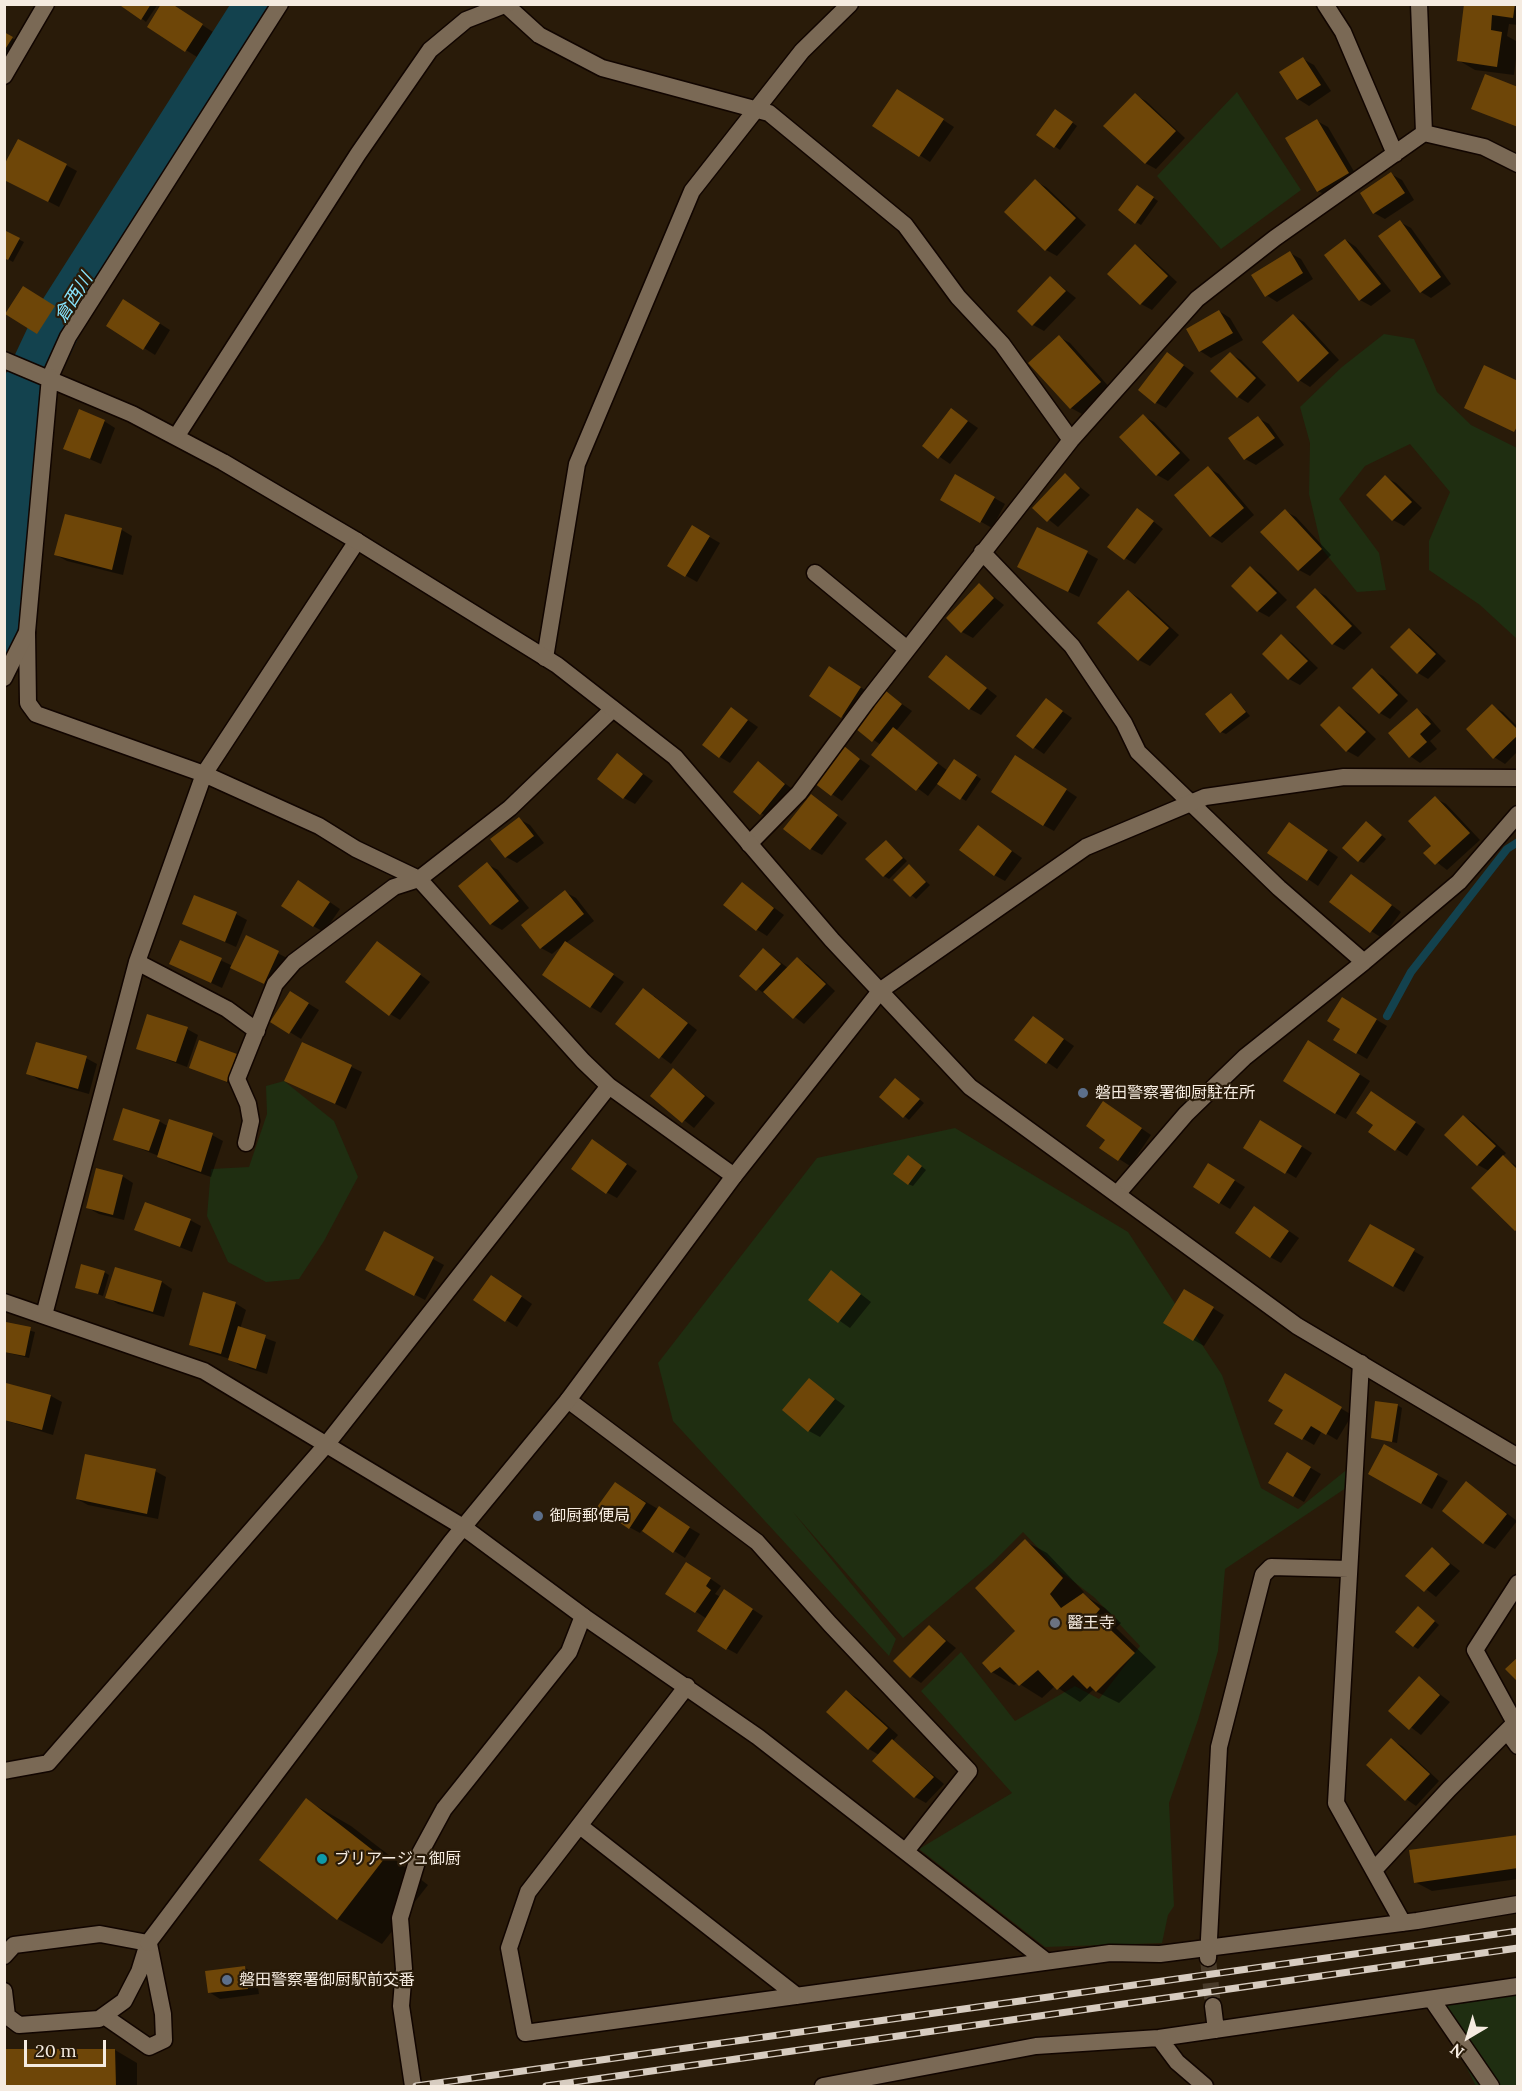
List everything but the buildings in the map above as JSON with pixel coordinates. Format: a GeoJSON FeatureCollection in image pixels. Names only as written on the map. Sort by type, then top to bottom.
{"type":"FeatureCollection","features":[{"type":"Feature","properties":{"kind":"street"},"geometry":{"type":"LineString","coordinates":[[4,76],[46,4]]}},
{"type":"Feature","properties":{"kind":"street"},"geometry":{"type":"LineString","coordinates":[[280,4],[69,337],[50,377],[27,632],[28,702],[36,714],[204,774],[319,826],[356,849],[418,879],[583,1061],[609,1086],[734,1176]]}},
{"type":"Feature","properties":{"kind":"street"},"geometry":{"type":"LineString","coordinates":[[545,658],[577,464],[692,191],[802,51],[850,4]]}},
{"type":"Feature","properties":{"kind":"street"},"geometry":{"type":"LineString","coordinates":[[1325,4],[1343,32],[1395,154]]}},
{"type":"Feature","properties":{"kind":"street"},"geometry":{"type":"LineString","coordinates":[[1419,4],[1424,133]]}},
{"type":"Feature","properties":{"kind":"street"},"geometry":{"type":"LineString","coordinates":[[176,437],[358,154],[430,50],[466,20],[507,5],[539,35],[602,68],[769,113],[905,225],[930,255],[958,297],[1002,344],[1071,440]]}},
{"type":"Feature","properties":{"kind":"street"},"geometry":{"type":"LineString","coordinates":[[749,844],[799,793],[907,649],[1071,440],[1197,299],[1275,238],[1424,133],[1484,147],[1518,164]]}},
{"type":"Feature","properties":{"kind":"street"},"geometry":{"type":"LineString","coordinates":[[5,360],[50,377],[132,414],[176,437],[357,541],[545,658],[675,757],[832,940],[970,1087],[1297,1326],[1518,1457]]}},
{"type":"Feature","properties":{"kind":"street"},"geometry":{"type":"LineString","coordinates":[[44,1315],[137,962],[204,774],[357,541]]}},
{"type":"Feature","properties":{"kind":"street"},"geometry":{"type":"LineString","coordinates":[[982,552],[1072,645],[1124,723],[1137,752],[1190,804],[1364,962]]}},
{"type":"Feature","properties":{"kind":"street"},"geometry":{"type":"LineString","coordinates":[[815,573],[907,649]]}},
{"type":"Feature","properties":{"kind":"street"},"geometry":{"type":"LineString","coordinates":[[4,678],[27,632]]}},
{"type":"Feature","properties":{"kind":"street"},"geometry":{"type":"LineString","coordinates":[[246,1143],[251,1121],[248,1104],[237,1079],[275,984],[294,962],[394,887],[418,879],[510,808],[613,709]]}},
{"type":"Feature","properties":{"kind":"street"},"geometry":{"type":"LineString","coordinates":[[4,1990],[7,2016],[19,2025],[99,2019],[124,2001],[138,1972],[148,1943],[463,1527],[568,1400],[734,1176],[880,990],[1086,847],[1205,797],[1344,777],[1518,778]]}},
{"type":"Feature","properties":{"kind":"street"},"geometry":{"type":"LineString","coordinates":[[1118,1193],[1186,1114],[1245,1057],[1459,882],[1518,814]]}},
{"type":"Feature","properties":{"kind":"street"},"geometry":{"type":"LineString","coordinates":[[137,962],[227,1009],[256,1031]]}},
{"type":"Feature","properties":{"kind":"street"},"geometry":{"type":"LineString","coordinates":[[4,1772],[48,1763],[326,1445],[609,1086]]}},
{"type":"Feature","properties":{"kind":"street"},"geometry":{"type":"LineString","coordinates":[[4,1302],[204,1371],[463,1527],[583,1616],[759,1737],[1047,1961]]}},
{"type":"Feature","properties":{"kind":"street"},"geometry":{"type":"LineString","coordinates":[[1361,1363],[1336,1803],[1403,1923]]}},
{"type":"Feature","properties":{"kind":"street"},"geometry":{"type":"LineString","coordinates":[[568,1400],[757,1542],[830,1624],[969,1772],[906,1851]]}},
{"type":"Feature","properties":{"kind":"street"},"geometry":{"type":"LineString","coordinates":[[1207,1954],[1212,1905],[1214,1812],[1219,1747],[1263,1575],[1271,1567],[1349,1569]]}},
{"type":"Feature","properties":{"kind":"street"},"geometry":{"type":"LineString","coordinates":[[1374,1870],[1449,1789],[1515,1723],[1475,1650],[1518,1583]]}},
{"type":"Feature","properties":{"kind":"street"},"geometry":{"type":"LineString","coordinates":[[413,2086],[401,2006],[404,1969],[400,1918],[419,1856],[444,1809],[569,1652],[583,1616]]}},
{"type":"Feature","properties":{"kind":"street"},"geometry":{"type":"LineString","coordinates":[[687,1686],[528,1892],[509,1948],[525,2033],[1110,1953],[1207,1954],[1518,1904]]}},
{"type":"Feature","properties":{"kind":"street"},"geometry":{"type":"LineString","coordinates":[[1507,1731],[1518,1746]]}},
{"type":"Feature","properties":{"kind":"street"},"geometry":{"type":"LineString","coordinates":[[580,1826],[797,1996]]}},
{"type":"Feature","properties":{"kind":"street"},"geometry":{"type":"LineString","coordinates":[[4,1956],[14,1945],[100,1934],[148,1943]]}},
{"type":"Feature","properties":{"kind":"street"},"geometry":{"type":"LineString","coordinates":[[104,2016],[149,2047],[164,2040],[163,2014],[148,1943]]}},
{"type":"Feature","properties":{"kind":"street"},"geometry":{"type":"LineString","coordinates":[[823,2086],[1036,2046],[1160,2038],[1518,1986]]}},
{"type":"Feature","properties":{"kind":"street"},"geometry":{"type":"LineString","coordinates":[[1432,2000],[1491,2086]]}},
{"type":"Feature","properties":{"kind":"street"},"geometry":{"type":"LineString","coordinates":[[1213,2006],[1216,2030]]}},
{"type":"Feature","properties":{"kind":"street"},"geometry":{"type":"LineString","coordinates":[[1160,2038],[1177,2062],[1205,2086]]}},
{"type":"Feature","properties":{"kind":"green space"},"geometry":{"type":"Polygon","coordinates":[[[1237,92],[1301,190],[1221,249],[1157,176],[1237,92]]]}},
{"type":"Feature","properties":{"kind":"green space"},"geometry":{"type":"Polygon","coordinates":[[[1384,334],[1414,339],[1437,392],[1471,425],[1517,448],[1517,639],[1480,605],[1429,570],[1429,541],[1450,492],[1410,444],[1365,466],[1339,499],[1379,553],[1386,590],[1357,592],[1322,549],[1309,494],[1310,443],[1300,407],[1342,367],[1384,334]]]}},
{"type":"Feature","properties":{"kind":"green space"},"geometry":{"type":"Polygon","coordinates":[[[284,1081],[334,1121],[358,1177],[324,1241],[299,1279],[266,1282],[228,1262],[207,1216],[211,1169],[249,1167],[267,1114],[266,1086],[284,1081]]]}},
{"type":"Feature","properties":{"kind":"green space"},"geometry":{"type":"Polygon","coordinates":[[[955,1128],[1128,1232],[1222,1375],[1261,1488],[1298,1509],[1355,1463],[1346,1488],[1225,1569],[1218,1651],[1198,1720],[1169,1803],[1174,1906],[1168,1915],[1162,1943],[1045,1947],[919,1849],[1012,1793],[921,1691],[961,1652],[1015,1721],[1075,1686],[1099,1699],[1140,1646],[1095,1598],[1061,1572],[1023,1532],[992,1563],[903,1638],[793,1512],[896,1639],[889,1656],[673,1421],[658,1363],[817,1158],[955,1128]]]}},
{"type":"Feature","properties":{"kind":"green space"},"geometry":{"type":"Polygon","coordinates":[[[1517,1986],[1517,2086],[1476,2086],[1432,2000],[1517,1986]]]}},
{"type":"Feature","properties":{"kind":"waterway","name":"倉西川"},"geometry":{"type":"LineString","coordinates":[[4,632],[12,598],[26,390],[58,322],[260,4]]}},
{"type":"Feature","properties":{"kind":"waterway"},"geometry":{"type":"LineString","coordinates":[[1387,1016],[1411,972],[1507,849],[1518,842]]}},
{"type":"Feature","properties":{"kind":"tunnel"},"geometry":{"type":"LineString","coordinates":[[1208,1959],[1213,2006]]}},
{"type":"Feature","properties":{"kind":"railway"},"geometry":{"type":"LineString","coordinates":[[416,2086],[1518,1931]]}},
{"type":"Feature","properties":{"kind":"railway"},"geometry":{"type":"LineString","coordinates":[[546,2086],[1518,1948]]}},
{"type":"Feature","properties":{"kind":"place","name":"磐田警察署御厨駐在所"},"geometry":{"type":"Point","coordinates":[1083,1093]}},
{"type":"Feature","properties":{"kind":"place","name":"御厨郵便局"},"geometry":{"type":"Point","coordinates":[538,1516]}},
{"type":"Feature","properties":{"kind":"place","name":"醫王寺"},"geometry":{"type":"Point","coordinates":[1055,1623]}},
{"type":"Feature","properties":{"kind":"place","name":"ブリアージュ御厨"},"geometry":{"type":"Point","coordinates":[322,1859]}},
{"type":"Feature","properties":{"kind":"place","name":"磐田警察署御厨駅前交番"},"geometry":{"type":"Point","coordinates":[227,1980]}}]}
